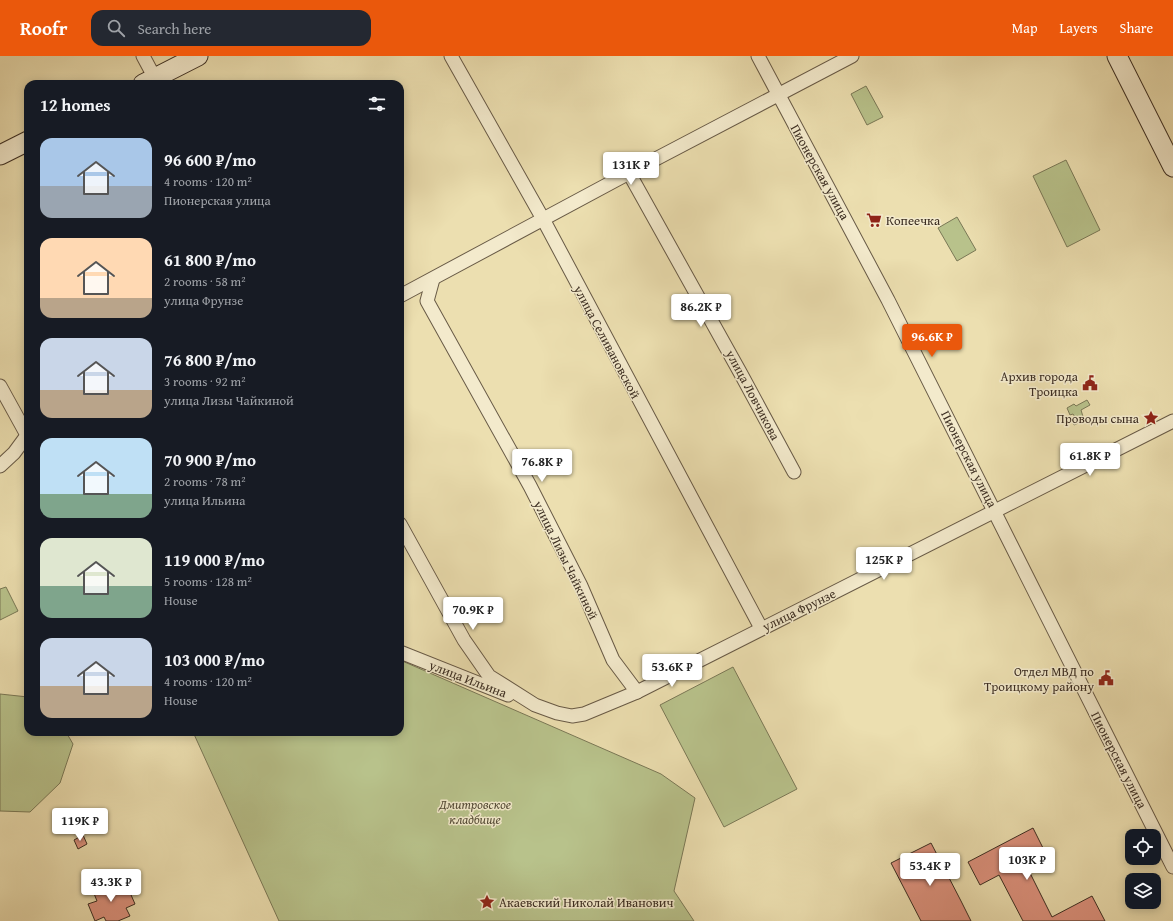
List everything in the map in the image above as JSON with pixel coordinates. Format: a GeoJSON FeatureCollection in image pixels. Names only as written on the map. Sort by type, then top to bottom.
{"type":"FeatureCollection","features":[{"type":"Feature","properties":{"kind":"street"},"geometry":{"type":"LineString","coordinates":[[143,56],[151,80]]}},
{"type":"Feature","properties":{"kind":"street"},"geometry":{"type":"LineString","coordinates":[[156,80],[198,56]]}},
{"type":"Feature","properties":{"kind":"street","name":"улица Селивановской"},"geometry":{"type":"LineString","coordinates":[[452,56],[543,219],[761,628]]}},
{"type":"Feature","properties":{"kind":"street","name":"Пионерская улица"},"geometry":{"type":"LineString","coordinates":[[758,56],[777,95],[888,300],[1173,867]]}},
{"type":"Feature","properties":{"kind":"street"},"geometry":{"type":"LineString","coordinates":[[404,293],[852,56]]}},
{"type":"Feature","properties":{"kind":"street"},"geometry":{"type":"LineString","coordinates":[[1117,56],[1173,167]]}},
{"type":"Feature","properties":{"kind":"street"},"geometry":{"type":"LineString","coordinates":[[0,154],[24,143]]}},
{"type":"Feature","properties":{"kind":"street","name":"улица Ловчикова"},"geometry":{"type":"LineString","coordinates":[[629,173],[742,374],[794,472]]}},
{"type":"Feature","properties":{"kind":"street"},"geometry":{"type":"LineString","coordinates":[[404,293],[427,301],[433,279]]}},
{"type":"Feature","properties":{"kind":"street","name":"улица Лизы Чайкиной"},"geometry":{"type":"LineString","coordinates":[[427,301],[530,486],[581,586],[613,660],[637,692]]}},
{"type":"Feature","properties":{"kind":"street"},"geometry":{"type":"LineString","coordinates":[[0,386],[24,430]]}},
{"type":"Feature","properties":{"kind":"street","name":"улица Фрунзе"},"geometry":{"type":"LineString","coordinates":[[572,716],[584,714],[637,692],[1173,421]]}},
{"type":"Feature","properties":{"kind":"street"},"geometry":{"type":"LineString","coordinates":[[0,466],[14,453],[24,439]]}},
{"type":"Feature","properties":{"kind":"street","name":"улица Ильина"},"geometry":{"type":"LineString","coordinates":[[404,531],[464,640],[488,676],[535,705]]}},
{"type":"Feature","properties":{"kind":"street","name":"улица Ильина"},"geometry":{"type":"LineString","coordinates":[[404,654],[535,705],[572,716]]}},
{"type":"Feature","properties":{"kind":"green space"},"geometry":{"type":"Polygon","coordinates":[[[866,86],[883,117],[867,125],[851,94],[866,86]]]}},
{"type":"Feature","properties":{"kind":"green space"},"geometry":{"type":"Polygon","coordinates":[[[1066,160],[1100,230],[1067,247],[1033,176],[1066,160]]]}},
{"type":"Feature","properties":{"kind":"green space"},"geometry":{"type":"Polygon","coordinates":[[[957,217],[976,250],[957,261],[938,228],[957,217]]]}},
{"type":"Feature","properties":{"kind":"green space"},"geometry":{"type":"Polygon","coordinates":[[[1087,400],[1090,405],[1081,410],[1084,420],[1074,425],[1071,420],[1075,417],[1073,414],[1070,415],[1067,408],[1074,404],[1076,406],[1087,400]]]}},
{"type":"Feature","properties":{"kind":"green space"},"geometry":{"type":"Polygon","coordinates":[[[6,587],[18,611],[0,620],[0,589],[6,587]]]}},
{"type":"Feature","properties":{"kind":"green space","name":"Дмитровское кладбище"},"geometry":{"type":"Polygon","coordinates":[[[404,662],[661,774],[695,798],[674,891],[694,921],[279,921],[195,736],[404,736],[404,662]]]}},
{"type":"Feature","properties":{"kind":"green space"},"geometry":{"type":"Polygon","coordinates":[[[733,667],[797,789],[724,827],[660,705],[733,667]]]}},
{"type":"Feature","properties":{"kind":"green space"},"geometry":{"type":"Polygon","coordinates":[[[0,694],[24,697],[24,736],[68,736],[73,744],[60,783],[30,812],[0,811],[0,694]]]}},
{"type":"Feature","properties":{"kind":"building"},"geometry":{"type":"Polygon","coordinates":[[[1033,828],[1045,852],[1025,863],[1052,917],[1092,896],[1105,921],[1023,921],[999,875],[980,885],[968,862],[1033,828]]]}},
{"type":"Feature","properties":{"kind":"building"},"geometry":{"type":"Polygon","coordinates":[[[83,835],[87,844],[78,849],[74,840],[83,835]]]}},
{"type":"Feature","properties":{"kind":"building"},"geometry":{"type":"Polygon","coordinates":[[[931,843],[971,921],[921,921],[891,863],[931,843]]]}},
{"type":"Feature","properties":{"kind":"building"},"geometry":{"type":"Polygon","coordinates":[[[115,882],[119,891],[128,888],[135,904],[126,908],[130,916],[118,921],[106,921],[104,917],[95,921],[88,904],[97,901],[93,891],[115,882]]]}},
{"type":"Feature","properties":{"kind":"place","name":"Копеечка"},"geometry":{"type":"Point","coordinates":[874,220]}},
{"type":"Feature","properties":{"kind":"place","name":"Архив города Троицка"},"geometry":{"type":"Point","coordinates":[1090,383]}},
{"type":"Feature","properties":{"kind":"place","name":"Проводы сына"},"geometry":{"type":"Point","coordinates":[1151,418]}},
{"type":"Feature","properties":{"kind":"place","name":"Отдел МВД по Троицкому району"},"geometry":{"type":"Point","coordinates":[1106,678]}},
{"type":"Feature","properties":{"kind":"place","name":"Акаевский Николай Иванович"},"geometry":{"type":"Point","coordinates":[487,902]}}]}
